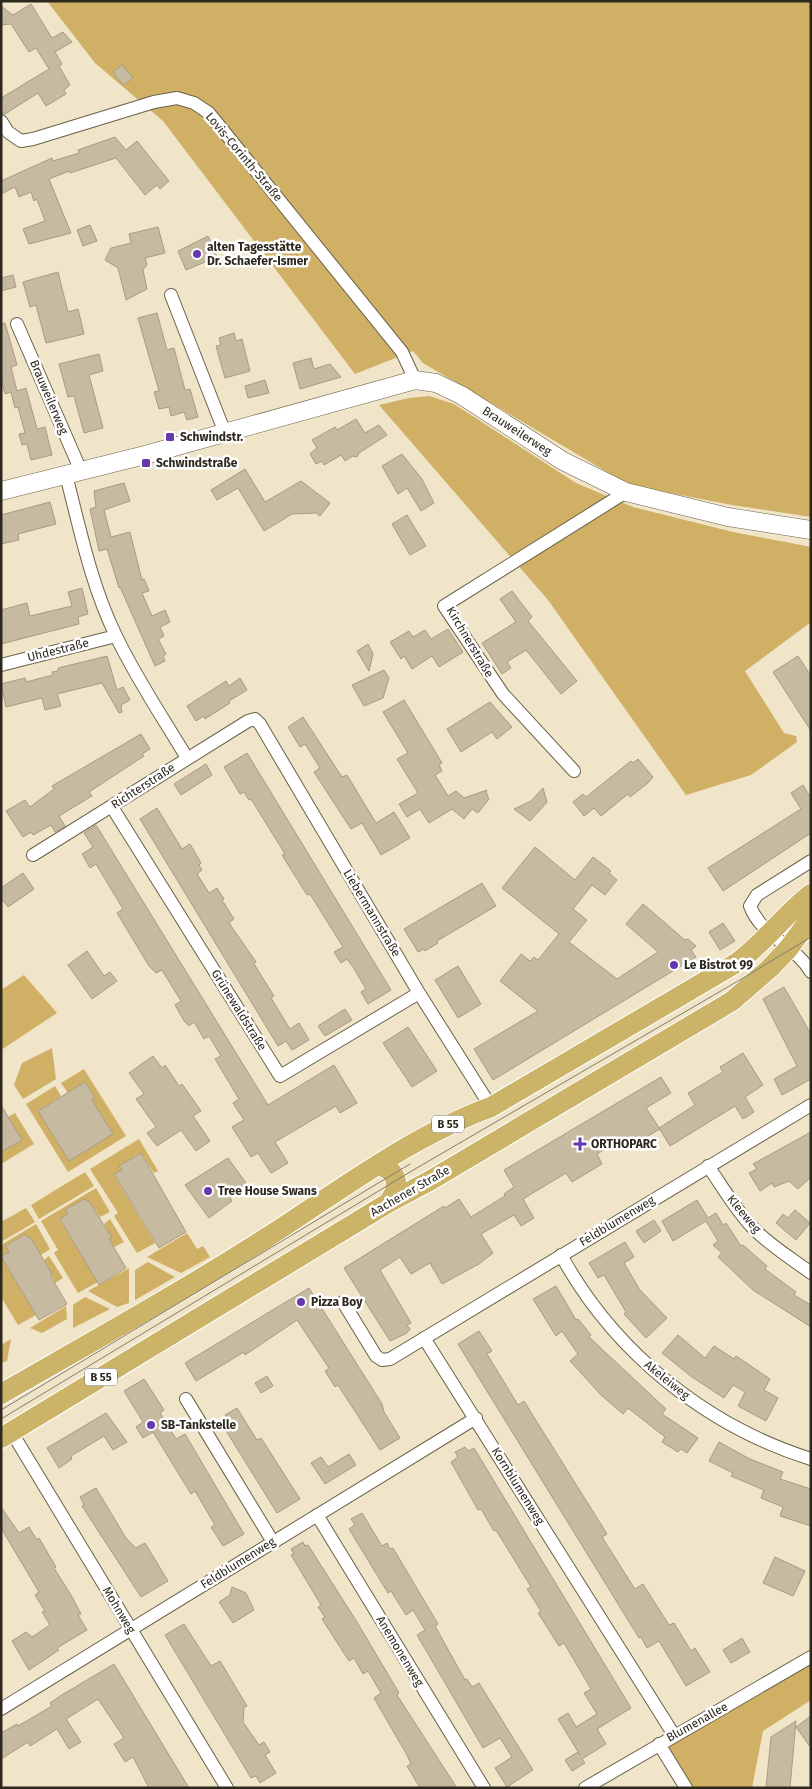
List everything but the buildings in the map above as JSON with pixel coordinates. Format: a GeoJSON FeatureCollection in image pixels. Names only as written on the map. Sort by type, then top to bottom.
{"type":"FeatureCollection","features":[{"type":"Feature","properties":{"kind":"main road","name":"B 55"},"geometry":{"type":"LineString","coordinates":[[1,1394],[264,1240],[379,1165],[453,1121],[490,1107],[738,962],[759,946],[789,912],[811,894]]}},
{"type":"Feature","properties":{"kind":"main road","name":"Aachener Straße"},"geometry":{"type":"LineString","coordinates":[[6,1435],[388,1203],[432,1180],[732,1001],[748,989],[788,949],[808,924]]}},
{"type":"Feature","properties":{"kind":"main road"},"geometry":{"type":"LineString","coordinates":[[379,1165],[391,1172],[396,1181],[396,1193],[388,1203]]}},
{"type":"Feature","properties":{"kind":"street","name":"Lovis-Corinth-Straße"},"geometry":{"type":"LineString","coordinates":[[1,121],[8,132],[21,141],[169,99],[177,98],[194,104],[209,113],[402,352],[415,380]]}},
{"type":"Feature","properties":{"kind":"street"},"geometry":{"type":"LineString","coordinates":[[171,295],[225,433]]}},
{"type":"Feature","properties":{"kind":"street","name":"Brauweilerweg"},"geometry":{"type":"LineString","coordinates":[[17,324],[74,473]]}},
{"type":"Feature","properties":{"kind":"street","name":"Brauweilerweg"},"geometry":{"type":"LineString","coordinates":[[1,492],[225,433],[415,380],[436,382],[461,395],[563,461],[626,492],[728,516],[811,530]]}},
{"type":"Feature","properties":{"kind":"street"},"geometry":{"type":"LineString","coordinates":[[74,473],[88,560],[101,601],[116,636],[187,758]]}},
{"type":"Feature","properties":{"kind":"street","name":"Kirchnerstraße"},"geometry":{"type":"LineString","coordinates":[[574,771],[503,694],[444,606],[626,492]]}},
{"type":"Feature","properties":{"kind":"street","name":"Uhdestraße"},"geometry":{"type":"LineString","coordinates":[[1,664],[116,636]]}},
{"type":"Feature","properties":{"kind":"street","name":"Richterstraße"},"geometry":{"type":"LineString","coordinates":[[33,855],[187,758],[248,721],[255,719]]}},
{"type":"Feature","properties":{"kind":"street","name":"Liebermannstraße"},"geometry":{"type":"LineString","coordinates":[[255,719],[260,724],[419,993],[490,1107]]}},
{"type":"Feature","properties":{"kind":"street","name":"Grünewaldstraße"},"geometry":{"type":"LineString","coordinates":[[112,807],[280,1076],[419,993]]}},
{"type":"Feature","properties":{"kind":"street"},"geometry":{"type":"LineString","coordinates":[[811,860],[766,889],[752,901],[750,906],[756,917],[770,934],[803,960],[811,972]]}},
{"type":"Feature","properties":{"kind":"street","name":"Feldblumenweg"},"geometry":{"type":"LineString","coordinates":[[424,1338],[811,1104]]}},
{"type":"Feature","properties":{"kind":"street","name":"Kleeweg"},"geometry":{"type":"LineString","coordinates":[[708,1166],[752,1227],[780,1251],[811,1272]]}},
{"type":"Feature","properties":{"kind":"street","name":"Akeleiweg"},"geometry":{"type":"LineString","coordinates":[[561,1255],[574,1279],[609,1325],[643,1361],[683,1395],[764,1443],[811,1460]]}},
{"type":"Feature","properties":{"kind":"street"},"geometry":{"type":"LineString","coordinates":[[343,1302],[376,1356],[382,1360],[390,1359],[424,1338]]}},
{"type":"Feature","properties":{"kind":"street","name":"Kornblumenweg"},"geometry":{"type":"LineString","coordinates":[[424,1338],[674,1735]]}},
{"type":"Feature","properties":{"kind":"street"},"geometry":{"type":"LineString","coordinates":[[186,1399],[273,1542]]}},
{"type":"Feature","properties":{"kind":"street","name":"Feldblumenweg"},"geometry":{"type":"LineString","coordinates":[[1,1708],[476,1418]]}},
{"type":"Feature","properties":{"kind":"street","name":"Mohnweg"},"geometry":{"type":"LineString","coordinates":[[6,1435],[131,1629],[227,1788]]}},
{"type":"Feature","properties":{"kind":"street","name":"Anemonenweg"},"geometry":{"type":"LineString","coordinates":[[317,1515],[484,1788]]}},
{"type":"Feature","properties":{"kind":"street","name":"Blumenallee"},"geometry":{"type":"LineString","coordinates":[[585,1788],[811,1657]]}},
{"type":"Feature","properties":{"kind":"street"},"geometry":{"type":"LineString","coordinates":[[659,1744],[686,1788]]}},
{"type":"Feature","properties":{"kind":"shaded area"},"geometry":{"type":"Polygon","coordinates":[[[47,1],[811,1],[811,517],[732,505],[629,485],[423,363],[413,351],[355,374],[163,121],[95,63],[47,1]]]}},
{"type":"Feature","properties":{"kind":"shaded area"},"geometry":{"type":"Polygon","coordinates":[[[429,396],[454,404],[576,483],[633,507],[733,532],[811,547],[811,622],[745,671],[784,733],[796,736],[797,742],[751,775],[686,795],[548,600],[379,405],[409,398],[429,396]]]}},
{"type":"Feature","properties":{"kind":"shaded area"},"geometry":{"type":"Polygon","coordinates":[[[24,975],[57,1013],[1,1050],[1,990],[24,975]]]}},
{"type":"Feature","properties":{"kind":"shaded area"},"geometry":{"type":"Polygon","coordinates":[[[52,1048],[56,1079],[23,1099],[14,1085],[22,1063],[52,1048]]]}},
{"type":"Feature","properties":{"kind":"shaded area"},"geometry":{"type":"Polygon","coordinates":[[[84,1069],[126,1136],[68,1172],[26,1104],[55,1086],[61,1096],[38,1111],[69,1161],[113,1134],[92,1100],[95,1097],[85,1082],[68,1093],[61,1083],[84,1069]]]}},
{"type":"Feature","properties":{"kind":"shaded area"},"geometry":{"type":"Polygon","coordinates":[[[15,1113],[34,1144],[1,1164],[1,1152],[22,1140],[8,1117],[15,1113]]]}},
{"type":"Feature","properties":{"kind":"shaded area"},"geometry":{"type":"Polygon","coordinates":[[[139,1139],[158,1171],[154,1173],[143,1156],[141,1157],[138,1154],[120,1166],[122,1170],[114,1175],[155,1243],[137,1253],[114,1216],[118,1213],[90,1169],[139,1139]]]}},
{"type":"Feature","properties":{"kind":"shaded area"},"geometry":{"type":"Polygon","coordinates":[[[85,1172],[94,1186],[39,1219],[31,1205],[85,1172]]]}},
{"type":"Feature","properties":{"kind":"shaded area"},"geometry":{"type":"Polygon","coordinates":[[[96,1188],[110,1212],[100,1217],[89,1201],[87,1202],[84,1199],[66,1210],[68,1214],[60,1220],[98,1282],[78,1293],[54,1253],[58,1250],[41,1221],[96,1188]]]}},
{"type":"Feature","properties":{"kind":"shaded area"},"geometry":{"type":"Polygon","coordinates":[[[26,1208],[35,1222],[1,1242],[1,1222],[26,1208]]]}},
{"type":"Feature","properties":{"kind":"shaded area"},"geometry":{"type":"Polygon","coordinates":[[[110,1219],[124,1242],[114,1247],[104,1224],[110,1219]]]}},
{"type":"Feature","properties":{"kind":"shaded area"},"geometry":{"type":"Polygon","coordinates":[[[36,1224],[50,1249],[41,1255],[30,1238],[25,1234],[6,1246],[9,1252],[1,1256],[1,1245],[36,1224]]]}},
{"type":"Feature","properties":{"kind":"shaded area"},"geometry":{"type":"Polygon","coordinates":[[[187,1233],[197,1249],[203,1246],[210,1257],[181,1273],[147,1257],[187,1233]]]}},
{"type":"Feature","properties":{"kind":"shaded area"},"geometry":{"type":"Polygon","coordinates":[[[1,1256],[36,1315],[18,1325],[1,1297],[1,1256]]]}},
{"type":"Feature","properties":{"kind":"shaded area"},"geometry":{"type":"Polygon","coordinates":[[[49,1256],[63,1278],[55,1283],[44,1260],[49,1256]]]}},
{"type":"Feature","properties":{"kind":"shaded area"},"geometry":{"type":"Polygon","coordinates":[[[148,1262],[175,1277],[135,1300],[135,1270],[148,1262]]]}},
{"type":"Feature","properties":{"kind":"shaded area"},"geometry":{"type":"Polygon","coordinates":[[[129,1268],[129,1303],[117,1307],[88,1291],[129,1268]]]}},
{"type":"Feature","properties":{"kind":"shaded area"},"geometry":{"type":"Polygon","coordinates":[[[85,1297],[110,1309],[73,1328],[73,1305],[85,1297]]]}},
{"type":"Feature","properties":{"kind":"shaded area"},"geometry":{"type":"Polygon","coordinates":[[[66,1306],[67,1319],[42,1333],[30,1328],[66,1306]]]}},
{"type":"Feature","properties":{"kind":"shaded area"},"geometry":{"type":"Polygon","coordinates":[[[11,1339],[7,1361],[1,1363],[1,1345],[11,1339]]]}},
{"type":"Feature","properties":{"kind":"shaded area"},"geometry":{"type":"Polygon","coordinates":[[[811,1660],[811,1700],[763,1731],[752,1788],[689,1788],[662,1745],[811,1660]]]}},
{"type":"Feature","properties":{"kind":"tram line"},"geometry":{"type":"LineString","coordinates":[[1,1419],[415,1169],[811,937]]}},
{"type":"Feature","properties":{"kind":"tram line"},"geometry":{"type":"LineString","coordinates":[[1,1410],[410,1164]]}},
{"type":"Feature","properties":{"kind":"place","name":"alten Tagesstätte Dr. Schaefer-Ismer"},"geometry":{"type":"Point","coordinates":[197,254]}},
{"type":"Feature","properties":{"kind":"place","name":"Schwindstr."},"geometry":{"type":"Point","coordinates":[170,437]}},
{"type":"Feature","properties":{"kind":"place","name":"Schwindstraße"},"geometry":{"type":"Point","coordinates":[146,463]}},
{"type":"Feature","properties":{"kind":"place","name":"Le Bistrot 99"},"geometry":{"type":"Point","coordinates":[674,965]}},
{"type":"Feature","properties":{"kind":"place","name":"ORTHOPARC"},"geometry":{"type":"Point","coordinates":[580,1144]}},
{"type":"Feature","properties":{"kind":"place","name":"Tree House Swans"},"geometry":{"type":"Point","coordinates":[208,1191]}},
{"type":"Feature","properties":{"kind":"place","name":"Pizza Boy"},"geometry":{"type":"Point","coordinates":[301,1302]}},
{"type":"Feature","properties":{"kind":"place","name":"SB-Tankstelle"},"geometry":{"type":"Point","coordinates":[151,1425]}}]}
